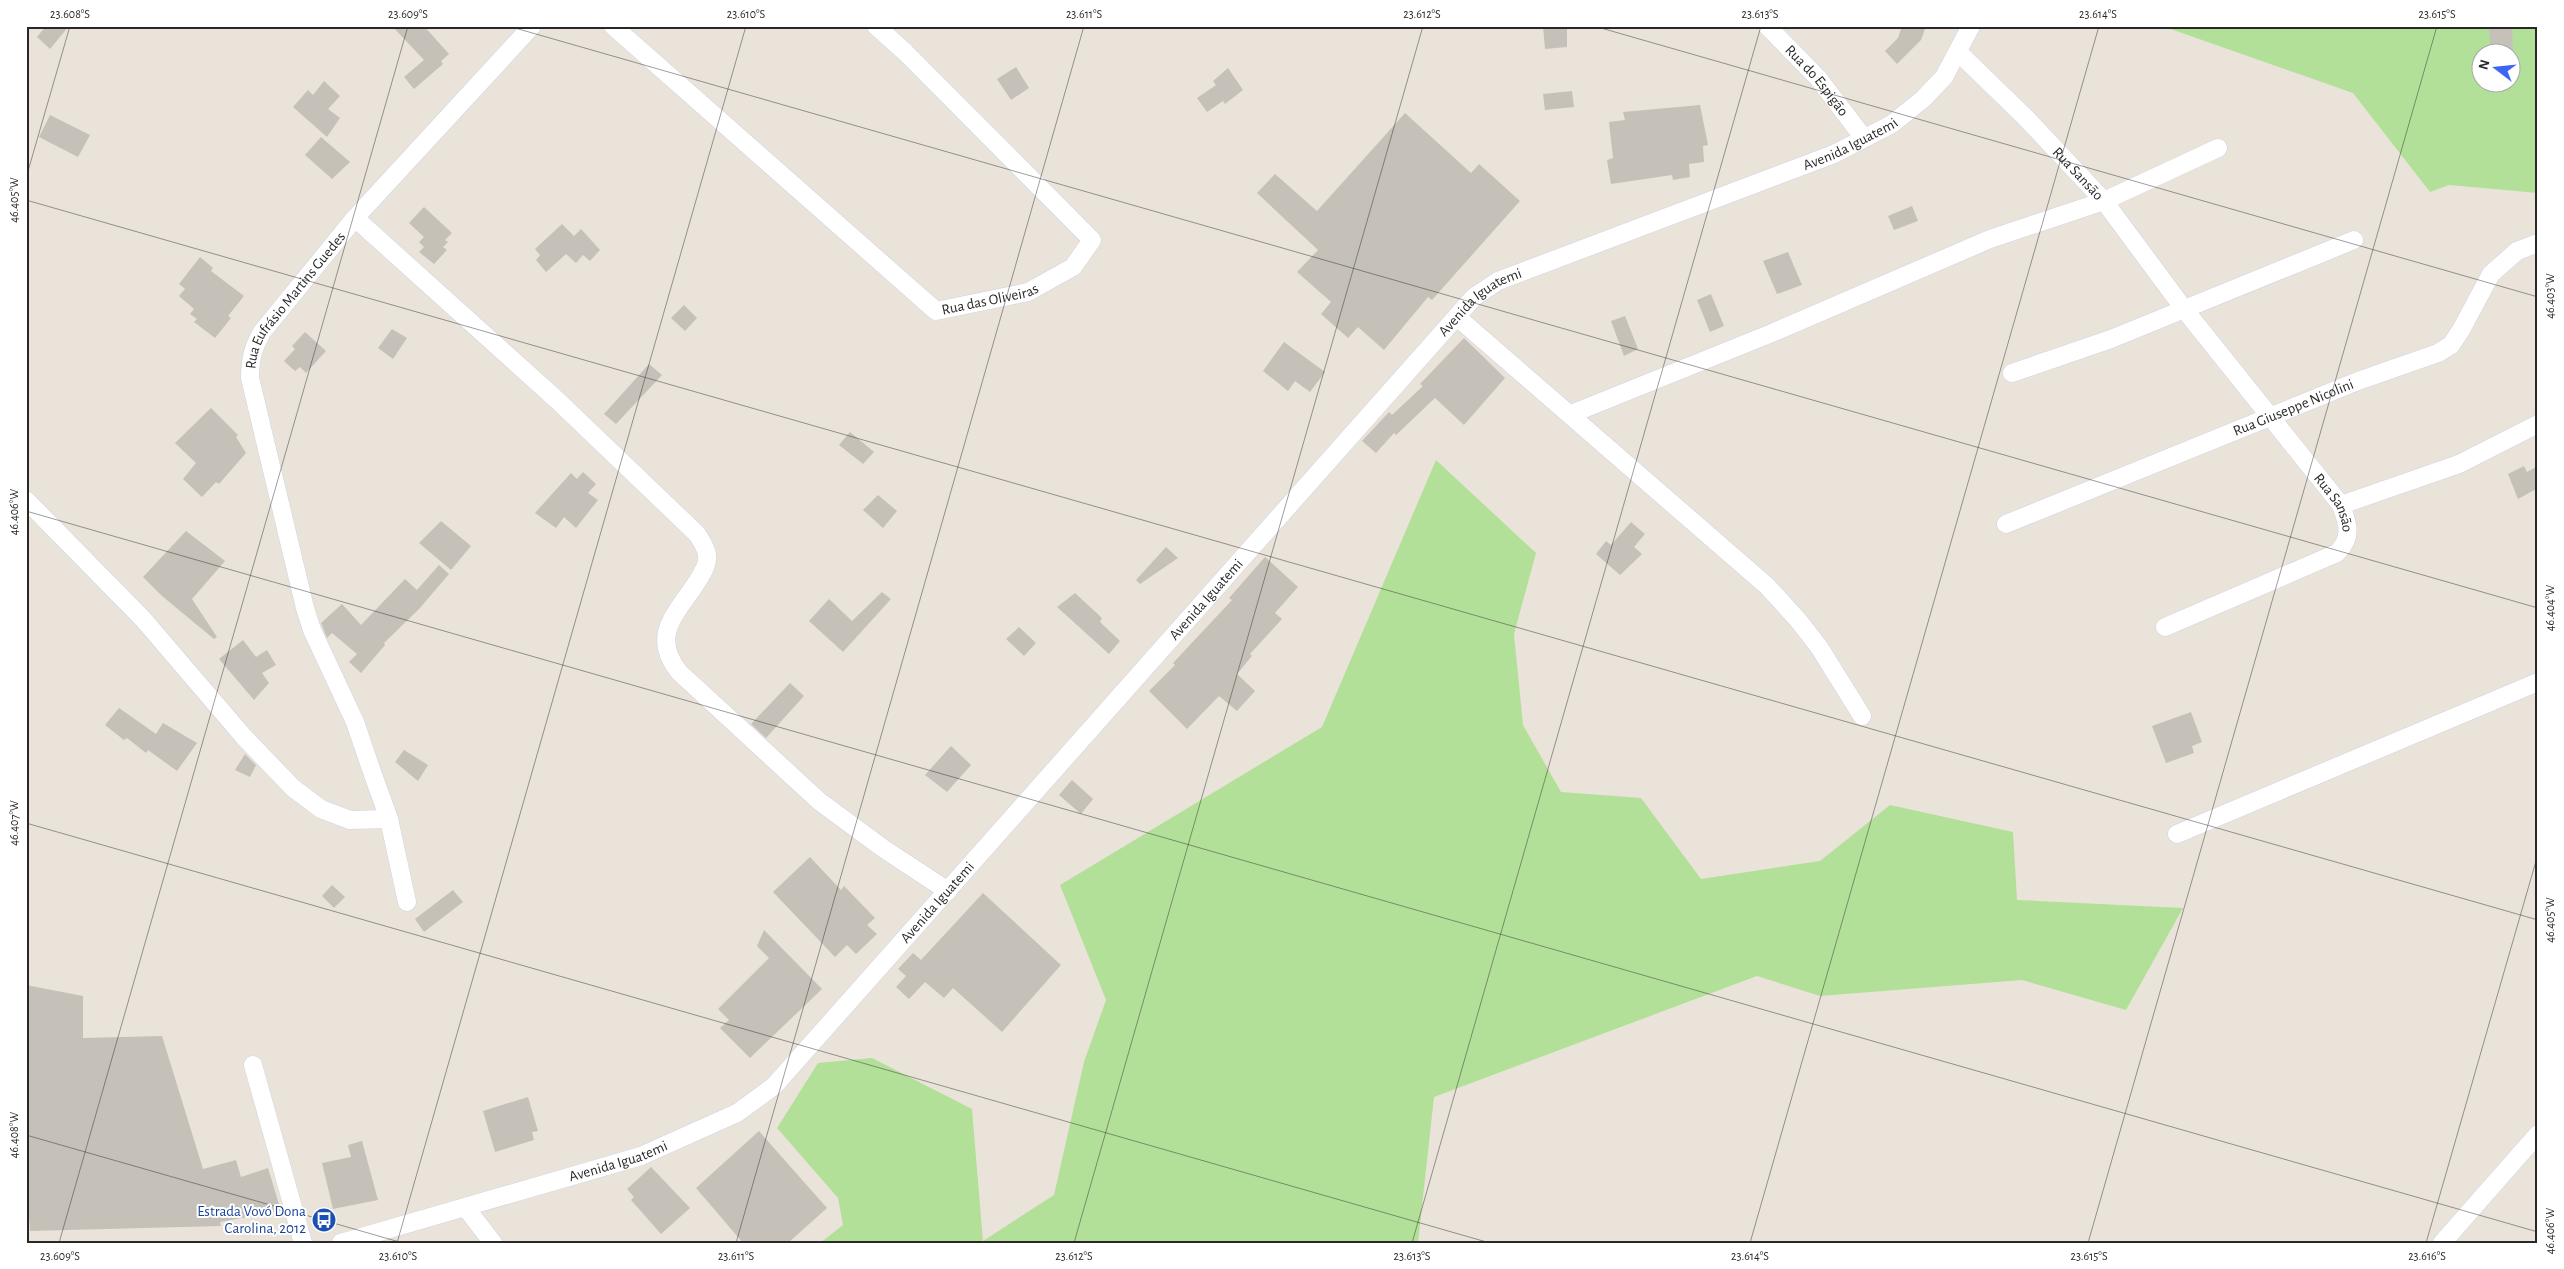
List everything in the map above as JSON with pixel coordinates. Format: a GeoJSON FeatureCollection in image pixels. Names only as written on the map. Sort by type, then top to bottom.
{"type":"FeatureCollection","features":[{"type":"Feature","properties":{"kind":"street","name":"Rua Eufrásio Martins Guedes"},"geometry":{"type":"LineString","coordinates":[[407,902],[389,820],[355,722],[312,630],[305,608],[250,378],[250,363],[254,346],[262,332],[355,218],[532,26]]}},
{"type":"Feature","properties":{"kind":"street","name":"Rua das Oliveiras"},"geometry":{"type":"LineString","coordinates":[[613,26],[936,311],[1028,292],[1073,267],[1092,240],[905,52],[876,26]]}},
{"type":"Feature","properties":{"kind":"street","name":"Rua do Espigão"},"geometry":{"type":"LineString","coordinates":[[1767,26],[1818,78],[1863,137]]}},
{"type":"Feature","properties":{"kind":"street","name":"Avenida Iguatemi"},"geometry":{"type":"LineString","coordinates":[[341,1243],[642,1156],[737,1113],[774,1086],[1474,297],[1498,281],[1834,154],[1863,137],[1892,124],[1923,99],[1944,77],[1971,26]]}},
{"type":"Feature","properties":{"kind":"street","name":"Rua Sansão"},"geometry":{"type":"LineString","coordinates":[[1958,52],[2026,118],[2104,201],[2184,309],[2341,505],[2349,528],[2348,539],[2337,553],[2165,626]]}},
{"type":"Feature","properties":{"kind":"street"},"geometry":{"type":"LineString","coordinates":[[1571,414],[1772,333],[1990,239],[2104,201],[2218,148]]}},
{"type":"Feature","properties":{"kind":"street"},"geometry":{"type":"LineString","coordinates":[[355,218],[558,400],[697,534],[707,555],[706,567],[670,622],[665,637],[665,650],[679,672],[819,801],[870,839],[948,891]]}},
{"type":"Feature","properties":{"kind":"street"},"geometry":{"type":"LineString","coordinates":[[2012,373],[2111,339],[2354,240]]}},
{"type":"Feature","properties":{"kind":"street","name":"Rua Giuseppe Nicolini"},"geometry":{"type":"LineString","coordinates":[[2006,524],[2358,381],[2438,353],[2451,345],[2461,330],[2490,274],[2517,251],[2538,243]]}},
{"type":"Feature","properties":{"kind":"street"},"geometry":{"type":"LineString","coordinates":[[1457,317],[1767,586],[1798,620],[1819,647],[1862,716]]}},
{"type":"Feature","properties":{"kind":"street"},"geometry":{"type":"LineString","coordinates":[[2341,505],[2459,464],[2538,424]]}},
{"type":"Feature","properties":{"kind":"street"},"geometry":{"type":"LineString","coordinates":[[26,500],[143,619],[244,737],[293,788],[321,809],[350,820],[389,820]]}},
{"type":"Feature","properties":{"kind":"street"},"geometry":{"type":"LineString","coordinates":[[2177,834],[2538,682]]}},
{"type":"Feature","properties":{"kind":"street"},"geometry":{"type":"LineString","coordinates":[[253,1065],[303,1243]]}},
{"type":"Feature","properties":{"kind":"street"},"geometry":{"type":"LineString","coordinates":[[2442,1243],[2538,1134]]}},
{"type":"Feature","properties":{"kind":"street"},"geometry":{"type":"LineString","coordinates":[[466,1208],[493,1243]]}},
{"type":"Feature","properties":{"kind":"green space"},"geometry":{"type":"Polygon","coordinates":[[[2162,26],[2538,26],[2538,193],[2449,185],[2430,192],[2353,93],[2162,26]]]}},
{"type":"Feature","properties":{"kind":"green space"},"geometry":{"type":"Polygon","coordinates":[[[1436,460],[1536,553],[1514,634],[1523,725],[1561,792],[1641,798],[1701,879],[1820,861],[1890,805],[2013,832],[2017,900],[2183,908],[2126,1010],[2022,980],[1820,996],[1757,976],[1434,1097],[1418,1243],[820,1243],[843,1225],[838,1198],[777,1128],[818,1063],[872,1058],[972,1109],[983,1241],[1054,1195],[1084,1062],[1106,1000],[1060,885],[1322,727],[1436,460]]]}},
{"type":"Feature","properties":{"kind":"building"},"geometry":{"type":"Polygon","coordinates":[[[46,26],[69,26],[50,49],[37,37],[46,26]]]}},
{"type":"Feature","properties":{"kind":"building"},"geometry":{"type":"Polygon","coordinates":[[[392,26],[424,26],[449,54],[441,61],[443,64],[414,89],[404,77],[424,60],[392,26]]]}},
{"type":"Feature","properties":{"kind":"building"},"geometry":{"type":"Polygon","coordinates":[[[1543,26],[1567,26],[1567,47],[1545,49],[1543,26]]]}},
{"type":"Feature","properties":{"kind":"building"},"geometry":{"type":"Polygon","coordinates":[[[1902,26],[1926,26],[1921,40],[1897,64],[1885,51],[1898,38],[1902,26]]]}},
{"type":"Feature","properties":{"kind":"building"},"geometry":{"type":"Polygon","coordinates":[[[2512,27],[2513,42],[2490,42],[2489,29],[2512,27]]]}},
{"type":"Feature","properties":{"kind":"building"},"geometry":{"type":"Polygon","coordinates":[[[1016,67],[1029,88],[1011,100],[997,79],[1016,67]]]}},
{"type":"Feature","properties":{"kind":"building"},"geometry":{"type":"Polygon","coordinates":[[[1228,68],[1243,90],[1225,104],[1223,101],[1207,112],[1197,98],[1216,85],[1213,81],[1228,68]]]}},
{"type":"Feature","properties":{"kind":"building"},"geometry":{"type":"Polygon","coordinates":[[[324,81],[340,96],[328,109],[340,118],[327,137],[293,107],[308,90],[313,95],[324,81]]]}},
{"type":"Feature","properties":{"kind":"building"},"geometry":{"type":"Polygon","coordinates":[[[1572,91],[1574,107],[1545,110],[1543,94],[1572,91]]]}},
{"type":"Feature","properties":{"kind":"building"},"geometry":{"type":"Polygon","coordinates":[[[1700,105],[1708,145],[1703,146],[1704,162],[1689,164],[1690,177],[1673,180],[1672,175],[1611,184],[1607,160],[1613,158],[1609,122],[1625,120],[1623,112],[1700,105]]]}},
{"type":"Feature","properties":{"kind":"building"},"geometry":{"type":"Polygon","coordinates":[[[1405,113],[1471,173],[1479,164],[1520,201],[1432,300],[1428,297],[1384,350],[1358,327],[1348,338],[1321,314],[1331,302],[1297,272],[1318,250],[1257,193],[1275,174],[1317,211],[1405,113]]]}},
{"type":"Feature","properties":{"kind":"building"},"geometry":{"type":"Polygon","coordinates":[[[50,115],[90,135],[78,157],[39,137],[50,115]]]}},
{"type":"Feature","properties":{"kind":"building"},"geometry":{"type":"Polygon","coordinates":[[[321,137],[350,162],[332,179],[305,155],[321,137]]]}},
{"type":"Feature","properties":{"kind":"building"},"geometry":{"type":"Polygon","coordinates":[[[1912,206],[1918,221],[1894,230],[1888,216],[1912,206]]]}},
{"type":"Feature","properties":{"kind":"building"},"geometry":{"type":"Polygon","coordinates":[[[424,207],[452,233],[445,240],[448,242],[443,247],[447,250],[434,264],[419,252],[424,247],[419,242],[424,237],[409,223],[424,207]]]}},
{"type":"Feature","properties":{"kind":"building"},"geometry":{"type":"Polygon","coordinates":[[[562,224],[574,236],[581,229],[600,250],[590,261],[583,255],[576,263],[566,254],[546,272],[536,260],[540,255],[535,249],[562,224]]]}},
{"type":"Feature","properties":{"kind":"building"},"geometry":{"type":"Polygon","coordinates":[[[1788,252],[1802,285],[1777,294],[1763,261],[1788,252]]]}},
{"type":"Feature","properties":{"kind":"building"},"geometry":{"type":"Polygon","coordinates":[[[200,257],[213,268],[211,271],[244,296],[228,316],[231,318],[215,338],[194,322],[197,319],[190,314],[194,309],[179,296],[185,289],[179,284],[200,257]]]}},
{"type":"Feature","properties":{"kind":"building"},"geometry":{"type":"Polygon","coordinates":[[[1711,294],[1724,326],[1710,332],[1697,300],[1711,294]]]}},
{"type":"Feature","properties":{"kind":"building"},"geometry":{"type":"Polygon","coordinates":[[[684,305],[697,318],[685,331],[671,318],[684,305]]]}},
{"type":"Feature","properties":{"kind":"building"},"geometry":{"type":"Polygon","coordinates":[[[1625,316],[1638,349],[1624,356],[1611,321],[1625,316]]]}},
{"type":"Feature","properties":{"kind":"building"},"geometry":{"type":"Polygon","coordinates":[[[392,329],[407,338],[393,359],[378,348],[392,329]]]}},
{"type":"Feature","properties":{"kind":"building"},"geometry":{"type":"Polygon","coordinates":[[[305,332],[326,351],[306,373],[300,367],[295,371],[284,361],[295,349],[292,346],[305,332]]]}},
{"type":"Feature","properties":{"kind":"building"},"geometry":{"type":"Polygon","coordinates":[[[1464,338],[1505,378],[1464,425],[1435,398],[1396,435],[1394,433],[1376,453],[1362,441],[1389,412],[1392,415],[1423,386],[1420,384],[1464,338]]]}},
{"type":"Feature","properties":{"kind":"building"},"geometry":{"type":"Polygon","coordinates":[[[1284,342],[1325,372],[1310,392],[1295,381],[1288,391],[1263,371],[1284,342]]]}},
{"type":"Feature","properties":{"kind":"building"},"geometry":{"type":"Polygon","coordinates":[[[649,364],[662,375],[616,424],[604,414],[649,364]]]}},
{"type":"Feature","properties":{"kind":"building"},"geometry":{"type":"Polygon","coordinates":[[[211,408],[238,435],[236,437],[246,453],[219,484],[216,482],[202,497],[183,479],[196,463],[175,443],[211,408]]]}},
{"type":"Feature","properties":{"kind":"building"},"geometry":{"type":"Polygon","coordinates":[[[850,432],[874,452],[863,464],[839,445],[850,432]]]}},
{"type":"Feature","properties":{"kind":"building"},"geometry":{"type":"Polygon","coordinates":[[[2524,466],[2527,472],[2538,466],[2538,488],[2518,499],[2508,474],[2524,466]]]}},
{"type":"Feature","properties":{"kind":"building"},"geometry":{"type":"Polygon","coordinates":[[[583,472],[596,484],[588,493],[598,500],[576,528],[564,517],[556,528],[535,513],[571,473],[577,479],[583,472]]]}},
{"type":"Feature","properties":{"kind":"building"},"geometry":{"type":"Polygon","coordinates":[[[878,495],[897,511],[883,528],[863,510],[878,495]]]}},
{"type":"Feature","properties":{"kind":"building"},"geometry":{"type":"Polygon","coordinates":[[[441,521],[471,546],[451,570],[419,543],[441,521]]]}},
{"type":"Feature","properties":{"kind":"building"},"geometry":{"type":"Polygon","coordinates":[[[1631,522],[1645,534],[1634,547],[1642,554],[1620,575],[1596,554],[1606,541],[1611,545],[1631,522]]]}},
{"type":"Feature","properties":{"kind":"building"},"geometry":{"type":"Polygon","coordinates":[[[186,531],[225,561],[192,599],[217,637],[214,639],[162,596],[143,577],[186,531]]]}},
{"type":"Feature","properties":{"kind":"building"},"geometry":{"type":"Polygon","coordinates":[[[1166,547],[1178,558],[1140,584],[1136,580],[1166,547]]]}},
{"type":"Feature","properties":{"kind":"building"},"geometry":{"type":"Polygon","coordinates":[[[1265,557],[1298,587],[1275,613],[1282,619],[1250,654],[1252,656],[1237,674],[1255,691],[1237,711],[1219,696],[1187,729],[1149,691],[1175,665],[1173,663],[1232,600],[1229,598],[1265,557]]]}},
{"type":"Feature","properties":{"kind":"building"},"geometry":{"type":"Polygon","coordinates":[[[439,565],[449,574],[419,609],[384,643],[385,645],[361,673],[349,662],[357,654],[332,633],[327,638],[321,623],[342,604],[361,625],[405,579],[417,590],[439,565]]]}},
{"type":"Feature","properties":{"kind":"building"},"geometry":{"type":"Polygon","coordinates":[[[882,592],[891,599],[843,652],[809,621],[829,599],[852,621],[882,592]]]}},
{"type":"Feature","properties":{"kind":"building"},"geometry":{"type":"Polygon","coordinates":[[[1075,593],[1102,618],[1100,622],[1120,641],[1109,654],[1057,607],[1075,593]]]}},
{"type":"Feature","properties":{"kind":"building"},"geometry":{"type":"Polygon","coordinates":[[[1019,627],[1036,643],[1024,656],[1006,639],[1019,627]]]}},
{"type":"Feature","properties":{"kind":"building"},"geometry":{"type":"Polygon","coordinates":[[[243,640],[256,657],[267,650],[276,665],[262,673],[269,683],[254,700],[219,659],[243,640]]]}},
{"type":"Feature","properties":{"kind":"building"},"geometry":{"type":"Polygon","coordinates":[[[790,683],[804,696],[766,738],[751,724],[790,683]]]}},
{"type":"Feature","properties":{"kind":"building"},"geometry":{"type":"Polygon","coordinates":[[[119,708],[156,734],[163,723],[197,743],[177,771],[148,750],[146,753],[127,738],[124,740],[105,725],[119,708]]]}},
{"type":"Feature","properties":{"kind":"building"},"geometry":{"type":"Polygon","coordinates":[[[2191,712],[2202,742],[2192,746],[2194,753],[2166,763],[2152,726],[2191,712]]]}},
{"type":"Feature","properties":{"kind":"building"},"geometry":{"type":"Polygon","coordinates":[[[951,746],[971,765],[947,792],[925,775],[951,746]]]}},
{"type":"Feature","properties":{"kind":"building"},"geometry":{"type":"Polygon","coordinates":[[[404,750],[428,765],[418,781],[395,762],[404,750]]]}},
{"type":"Feature","properties":{"kind":"building"},"geometry":{"type":"Polygon","coordinates":[[[245,754],[256,765],[250,777],[235,770],[245,754]]]}},
{"type":"Feature","properties":{"kind":"building"},"geometry":{"type":"Polygon","coordinates":[[[1072,780],[1093,799],[1081,814],[1059,795],[1072,780]]]}},
{"type":"Feature","properties":{"kind":"building"},"geometry":{"type":"Polygon","coordinates":[[[810,857],[841,890],[844,886],[875,918],[867,925],[877,934],[856,954],[847,945],[835,957],[773,892],[810,857]]]}},
{"type":"Feature","properties":{"kind":"building"},"geometry":{"type":"Polygon","coordinates":[[[332,885],[345,897],[334,908],[322,896],[332,885]]]}},
{"type":"Feature","properties":{"kind":"building"},"geometry":{"type":"Polygon","coordinates":[[[453,890],[463,902],[424,932],[415,919],[453,890]]]}},
{"type":"Feature","properties":{"kind":"building"},"geometry":{"type":"Polygon","coordinates":[[[983,893],[1061,965],[1002,1032],[953,988],[944,998],[925,982],[909,999],[896,987],[906,976],[898,969],[913,953],[921,960],[983,893]]]}},
{"type":"Feature","properties":{"kind":"building"},"geometry":{"type":"Polygon","coordinates":[[[764,930],[822,989],[750,1058],[720,1028],[729,1020],[718,1009],[769,958],[757,946],[764,930]]]}},
{"type":"Feature","properties":{"kind":"building"},"geometry":{"type":"Polygon","coordinates":[[[26,985],[83,996],[83,1038],[162,1036],[203,1169],[236,1160],[241,1177],[268,1168],[281,1211],[220,1222],[221,1226],[30,1231],[29,1217],[26,1217],[26,1196],[29,1196],[26,985]]]}},
{"type":"Feature","properties":{"kind":"building"},"geometry":{"type":"Polygon","coordinates":[[[528,1097],[538,1131],[532,1132],[534,1140],[495,1152],[483,1111],[528,1097]]]}},
{"type":"Feature","properties":{"kind":"building"},"geometry":{"type":"Polygon","coordinates":[[[759,1131],[827,1208],[788,1243],[743,1243],[696,1188],[759,1131]]]}},
{"type":"Feature","properties":{"kind":"building"},"geometry":{"type":"Polygon","coordinates":[[[362,1141],[378,1200],[333,1209],[322,1163],[351,1157],[348,1145],[362,1141]]]}},
{"type":"Feature","properties":{"kind":"building"},"geometry":{"type":"Polygon","coordinates":[[[651,1167],[690,1208],[661,1234],[631,1200],[634,1197],[627,1189],[651,1167]]]}},
{"type":"Feature","properties":{"kind":"place","name":"Estrada Vovó Dona Carolina, 2012"},"geometry":{"type":"Point","coordinates":[324,1220]}}]}
